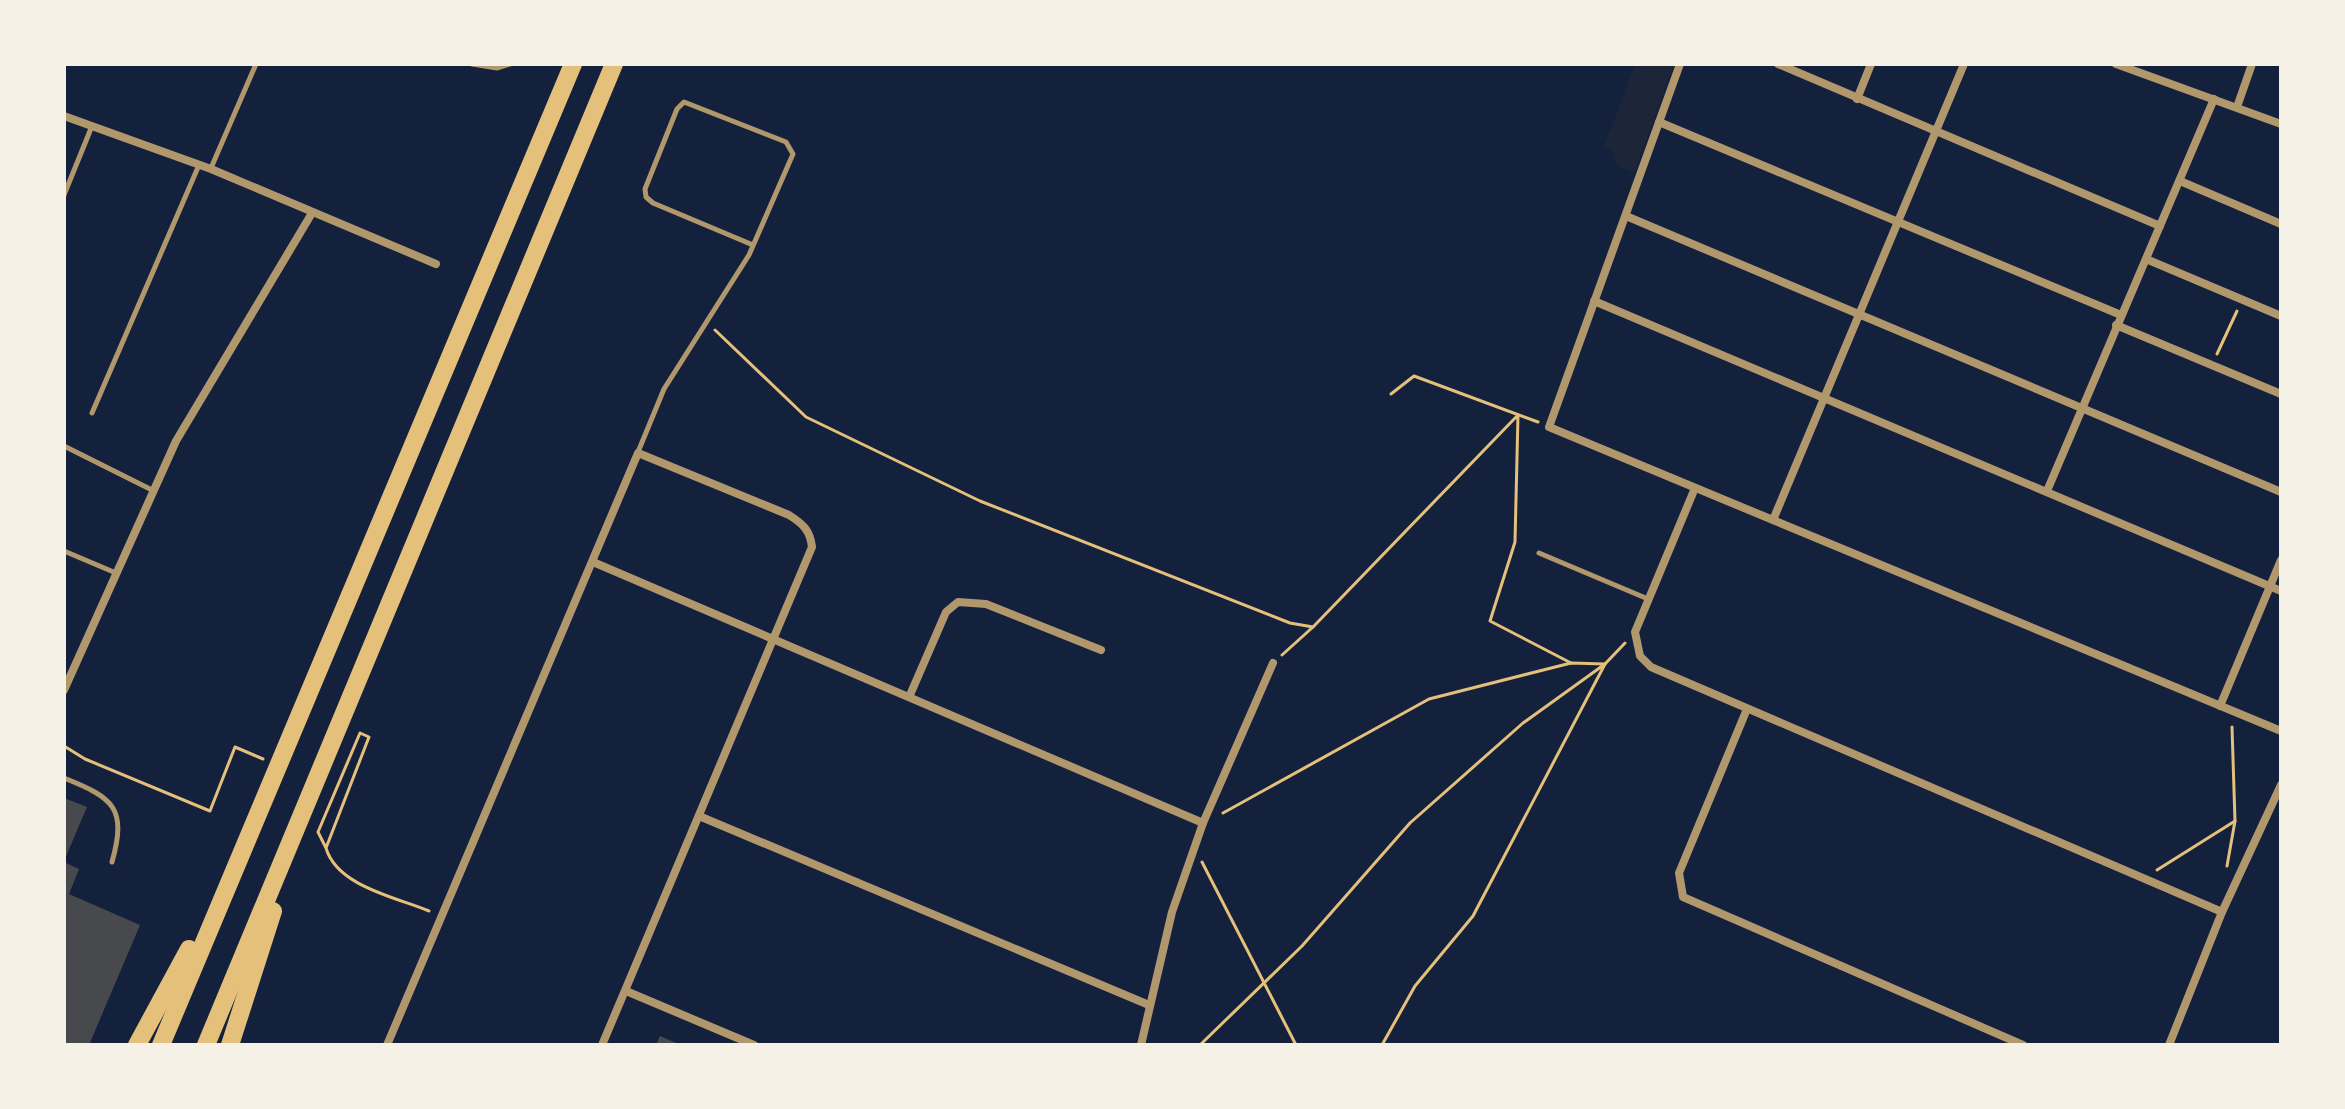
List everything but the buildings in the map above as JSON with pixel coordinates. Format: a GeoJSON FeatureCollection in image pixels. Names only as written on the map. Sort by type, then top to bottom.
{"type":"FeatureCollection","features":[{"type":"Feature","properties":{"kind":"highway"},"geometry":{"type":"LineString","coordinates":[[161,1045],[573,64]]}},
{"type":"Feature","properties":{"kind":"highway"},"geometry":{"type":"LineString","coordinates":[[206,1045],[614,64]]}},
{"type":"Feature","properties":{"kind":"highway"},"geometry":{"type":"LineString","coordinates":[[230,1045],[308,798]]}},
{"type":"Feature","properties":{"kind":"highway"},"geometry":{"type":"LineString","coordinates":[[137,1045],[234,869]]}},
{"type":"Feature","properties":{"kind":"street"},"geometry":{"type":"LineString","coordinates":[[1680,64],[1549,427],[2281,731]]}},
{"type":"Feature","properties":{"kind":"street"},"geometry":{"type":"LineString","coordinates":[[1778,64],[2160,226]]}},
{"type":"Feature","properties":{"kind":"street"},"geometry":{"type":"LineString","coordinates":[[1857,99],[1871,64]]}},
{"type":"Feature","properties":{"kind":"street"},"geometry":{"type":"LineString","coordinates":[[1773,520],[1964,64]]}},
{"type":"Feature","properties":{"kind":"street"},"geometry":{"type":"LineString","coordinates":[[2116,64],[2281,124]]}},
{"type":"Feature","properties":{"kind":"street"},"geometry":{"type":"LineString","coordinates":[[2237,107],[2252,64]]}},
{"type":"Feature","properties":{"kind":"street"},"geometry":{"type":"LineString","coordinates":[[2047,491],[2214,99]]}},
{"type":"Feature","properties":{"kind":"street"},"geometry":{"type":"LineString","coordinates":[[64,116],[211,169],[436,264]]}},
{"type":"Feature","properties":{"kind":"street"},"geometry":{"type":"LineString","coordinates":[[1659,122],[2121,315]]}},
{"type":"Feature","properties":{"kind":"street"},"geometry":{"type":"LineString","coordinates":[[2180,181],[2281,224]]}},
{"type":"Feature","properties":{"kind":"street"},"geometry":{"type":"LineString","coordinates":[[64,690],[176,441],[312,213]]}},
{"type":"Feature","properties":{"kind":"street"},"geometry":{"type":"LineString","coordinates":[[1626,216],[2281,492]]}},
{"type":"Feature","properties":{"kind":"street"},"geometry":{"type":"LineString","coordinates":[[2146,259],[2281,316]]}},
{"type":"Feature","properties":{"kind":"street"},"geometry":{"type":"LineString","coordinates":[[1594,301],[2281,591]]}},
{"type":"Feature","properties":{"kind":"street"},"geometry":{"type":"LineString","coordinates":[[2116,325],[2281,394]]}},
{"type":"Feature","properties":{"kind":"street"},"geometry":{"type":"LineString","coordinates":[[387,1045],[638,453],[803,524],[810,535],[812,547],[602,1045]]}},
{"type":"Feature","properties":{"kind":"street"},"geometry":{"type":"LineString","coordinates":[[1695,488],[1635,632],[1640,656],[1651,667],[2222,912]]}},
{"type":"Feature","properties":{"kind":"street"},"geometry":{"type":"LineString","coordinates":[[2220,706],[2281,560]]}},
{"type":"Feature","properties":{"kind":"street"},"geometry":{"type":"LineString","coordinates":[[593,562],[910,695],[1203,823]]}},
{"type":"Feature","properties":{"kind":"street"},"geometry":{"type":"LineString","coordinates":[[910,695],[946,612],[958,602],[986,604],[1101,650]]}},
{"type":"Feature","properties":{"kind":"street"},"geometry":{"type":"LineString","coordinates":[[1141,1045],[1172,912],[1203,823],[1273,663]]}},
{"type":"Feature","properties":{"kind":"street"},"geometry":{"type":"LineString","coordinates":[[1747,709],[1679,873],[1683,897],[2023,1045]]}},
{"type":"Feature","properties":{"kind":"street"},"geometry":{"type":"LineString","coordinates":[[2169,1045],[2222,912],[2281,785]]}},
{"type":"Feature","properties":{"kind":"street"},"geometry":{"type":"LineString","coordinates":[[699,816],[1149,1005]]}},
{"type":"Feature","properties":{"kind":"street"},"geometry":{"type":"LineString","coordinates":[[626,991],[754,1045]]}},
{"type":"Feature","properties":{"kind":"lane"},"geometry":{"type":"LineString","coordinates":[[211,169],[256,64]]}},
{"type":"Feature","properties":{"kind":"lane"},"geometry":{"type":"LineString","coordinates":[[472,64],[497,68],[510,64]]}},
{"type":"Feature","properties":{"kind":"lane"},"geometry":{"type":"LineString","coordinates":[[638,453],[664,389],[753,245],[792,149],[786,142],[684,102],[677,109],[645,189],[646,197],[753,245]]}},
{"type":"Feature","properties":{"kind":"lane"},"geometry":{"type":"LineString","coordinates":[[64,195],[92,126]]}},
{"type":"Feature","properties":{"kind":"lane"},"geometry":{"type":"LineString","coordinates":[[92,413],[199,165]]}},
{"type":"Feature","properties":{"kind":"lane"},"geometry":{"type":"LineString","coordinates":[[64,446],[152,490]]}},
{"type":"Feature","properties":{"kind":"lane"},"geometry":{"type":"LineString","coordinates":[[64,551],[117,574]]}},
{"type":"Feature","properties":{"kind":"lane"},"geometry":{"type":"LineString","coordinates":[[1539,553],[1649,599]]}},
{"type":"Feature","properties":{"kind":"lane"},"geometry":{"type":"LineString","coordinates":[[64,778],[96,791],[114,808],[120,821],[112,862]]}},
{"type":"Feature","properties":{"kind":"path"},"geometry":{"type":"LineString","coordinates":[[2212,365],[2242,299]]}},
{"type":"Feature","properties":{"kind":"path"},"geometry":{"type":"LineString","coordinates":[[706,322],[806,417],[980,501],[1290,623],[1313,627]]}},
{"type":"Feature","properties":{"kind":"path"},"geometry":{"type":"LineString","coordinates":[[1391,394],[1414,376],[1549,427]]}},
{"type":"Feature","properties":{"kind":"path"},"geometry":{"type":"LineString","coordinates":[[1273,663],[1313,627],[1518,415]]}},
{"type":"Feature","properties":{"kind":"path"},"geometry":{"type":"LineString","coordinates":[[1518,415],[1515,542],[1490,621],[1571,663]]}},
{"type":"Feature","properties":{"kind":"path"},"geometry":{"type":"LineString","coordinates":[[1200,1045],[1302,946],[1410,823],[1523,723],[1605,664],[1635,632]]}},
{"type":"Feature","properties":{"kind":"path"},"geometry":{"type":"LineString","coordinates":[[1203,823],[1429,699],[1571,663],[1605,664]]}},
{"type":"Feature","properties":{"kind":"path"},"geometry":{"type":"LineString","coordinates":[[1382,1045],[1415,986],[1473,916],[1605,664]]}},
{"type":"Feature","properties":{"kind":"path"},"geometry":{"type":"LineString","coordinates":[[2220,706],[2233,729],[2235,821],[2227,867]]}},
{"type":"Feature","properties":{"kind":"path"},"geometry":{"type":"LineString","coordinates":[[326,848],[365,751],[369,737],[360,733],[318,832],[330,861],[341,874],[442,917]]}},
{"type":"Feature","properties":{"kind":"path"},"geometry":{"type":"LineString","coordinates":[[64,746],[85,759],[210,811],[235,747]]}},
{"type":"Feature","properties":{"kind":"path"},"geometry":{"type":"LineString","coordinates":[[2151,882],[2158,867],[2235,821]]}},
{"type":"Feature","properties":{"kind":"path"},"geometry":{"type":"LineString","coordinates":[[1193,854],[1208,867],[1296,1045]]}},
{"type":"Feature","properties":{"kind":"shaded area"},"geometry":{"type":"Polygon","coordinates":[[[1635,64],[1674,64],[1634,173],[1618,166],[1613,152],[1604,147],[1635,64]]]}}]}
